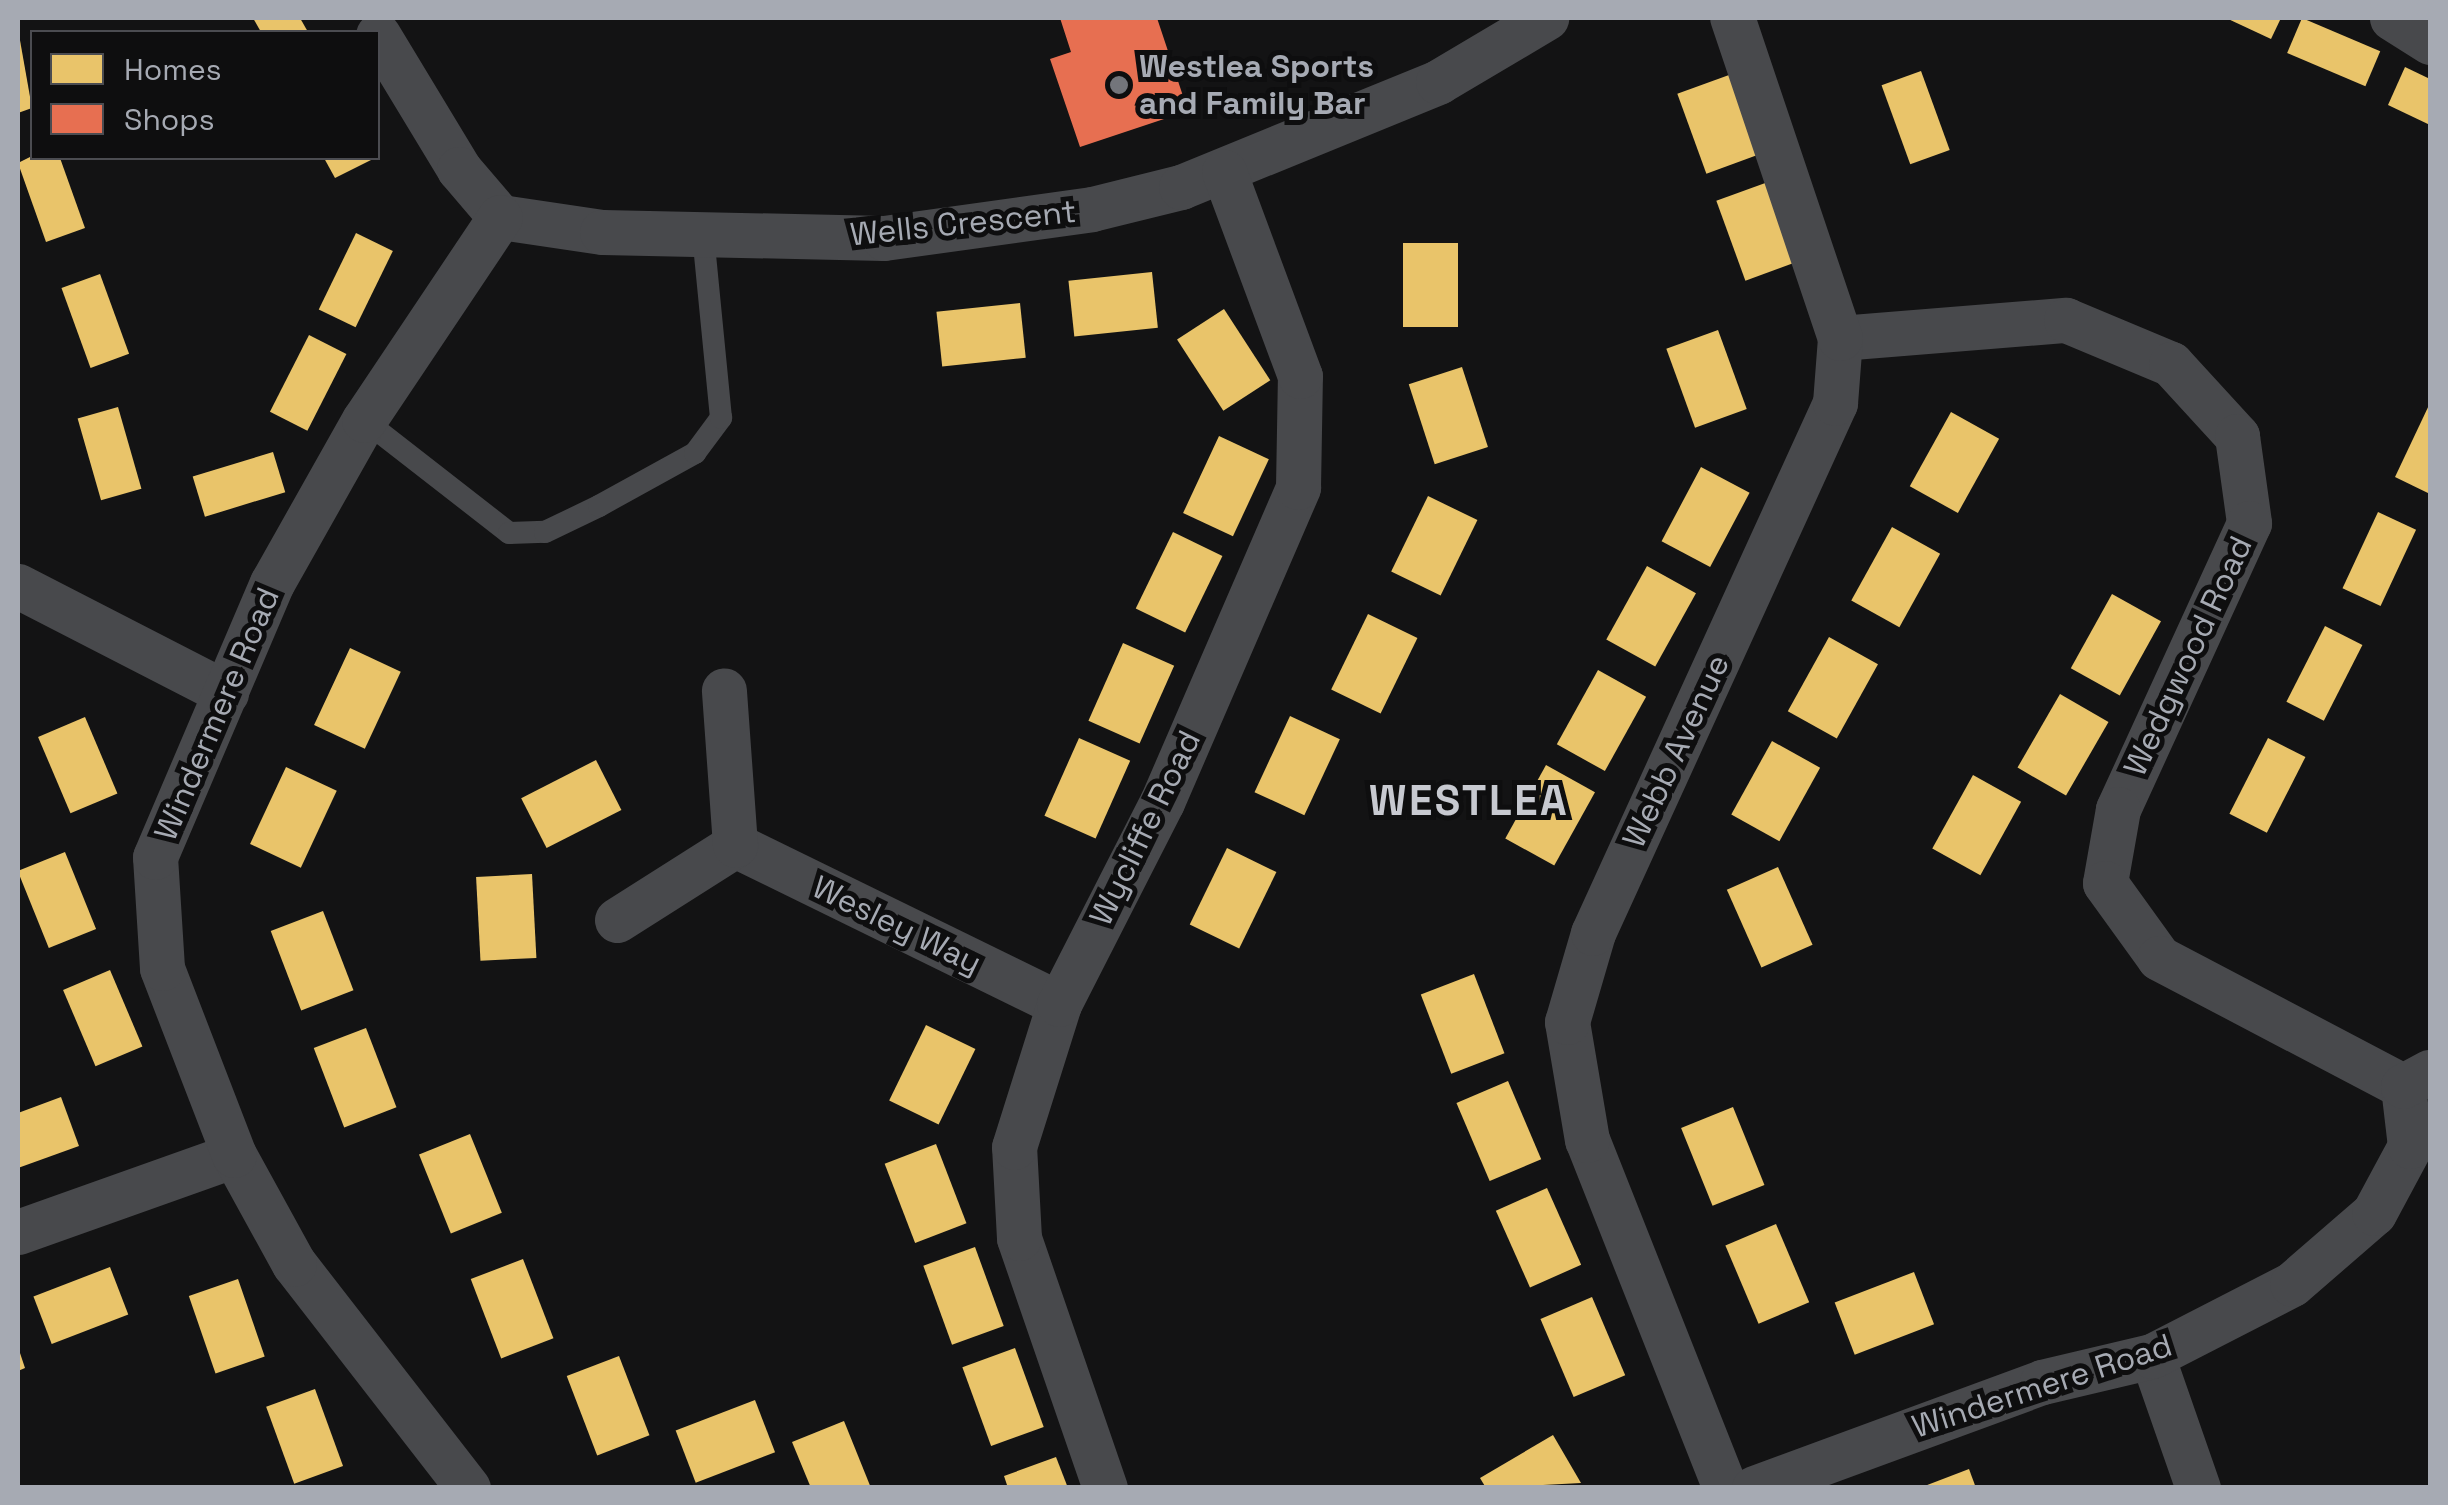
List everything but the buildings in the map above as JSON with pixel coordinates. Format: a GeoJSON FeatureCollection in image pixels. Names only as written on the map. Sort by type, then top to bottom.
{"type":"FeatureCollection","features":[{"type":"Feature","properties":{"kind":"street","name":"Wells Crescent"},"geometry":{"type":"LineString","coordinates":[[500,217],[703,234],[884,238],[1092,209],[1224,172],[1438,82],[1546,18]]}},
{"type":"Feature","properties":{"kind":"street","name":"Webb Avenue"},"geometry":{"type":"LineString","coordinates":[[1725,1488],[1587,1140],[1567,1022],[1593,933],[1836,403],[1840,338],[1732,18]]}},
{"type":"Feature","properties":{"kind":"street"},"geometry":{"type":"LineString","coordinates":[[2392,18],[2430,42]]}},
{"type":"Feature","properties":{"kind":"street"},"geometry":{"type":"LineString","coordinates":[[380,39],[459,170],[500,217]]}},
{"type":"Feature","properties":{"kind":"street","name":"Wycliffe Road"},"geometry":{"type":"LineString","coordinates":[[1105,1488],[1019,1238],[1014,1147],[1059,1004],[1162,802],[1298,487],[1300,376],[1224,172]]}},
{"type":"Feature","properties":{"kind":"street","name":"Windermere Road"},"geometry":{"type":"LineString","coordinates":[[468,1488],[294,1264],[234,1155],[162,968],[155,857],[272,583],[364,420],[500,217]]}},
{"type":"Feature","properties":{"kind":"street","name":"Wedgwood Road"},"geometry":{"type":"LineString","coordinates":[[1840,338],[2066,320],[2172,364],[2236,436],[2249,523],[2118,809],[2106,882],[2159,958],[2417,1079]]}},
{"type":"Feature","properties":{"kind":"street"},"geometry":{"type":"LineString","coordinates":[[18,586],[226,693]]}},
{"type":"Feature","properties":{"kind":"street"},"geometry":{"type":"LineString","coordinates":[[616,920],[735,845],[724,690]]}},
{"type":"Feature","properties":{"kind":"street","name":"Wesley Way"},"geometry":{"type":"LineString","coordinates":[[735,845],[1059,1004]]}},
{"type":"Feature","properties":{"kind":"street","name":"Windermere Road"},"geometry":{"type":"LineString","coordinates":[[1754,1488],[2042,1382],[2152,1356],[2292,1284],[2374,1213],[2410,1146],[2417,1079]]}},
{"type":"Feature","properties":{"kind":"street"},"geometry":{"type":"LineString","coordinates":[[18,1232],[234,1155]]}},
{"type":"Feature","properties":{"kind":"street"},"geometry":{"type":"LineString","coordinates":[[2152,1356],[2198,1488]]}},
{"type":"Feature","properties":{"kind":"lane"},"geometry":{"type":"LineString","coordinates":[[364,420],[509,532],[545,532],[631,488],[694,453],[720,418],[703,234]]}},
{"type":"Feature","properties":{"kind":"place","name":"Westlea Sports and Family Bar"},"geometry":{"type":"Point","coordinates":[1119,85]}},
{"type":"Feature","properties":{"kind":"district","name":"WESTLEA"},"geometry":{"type":"Point","coordinates":[1469,801]}}]}
